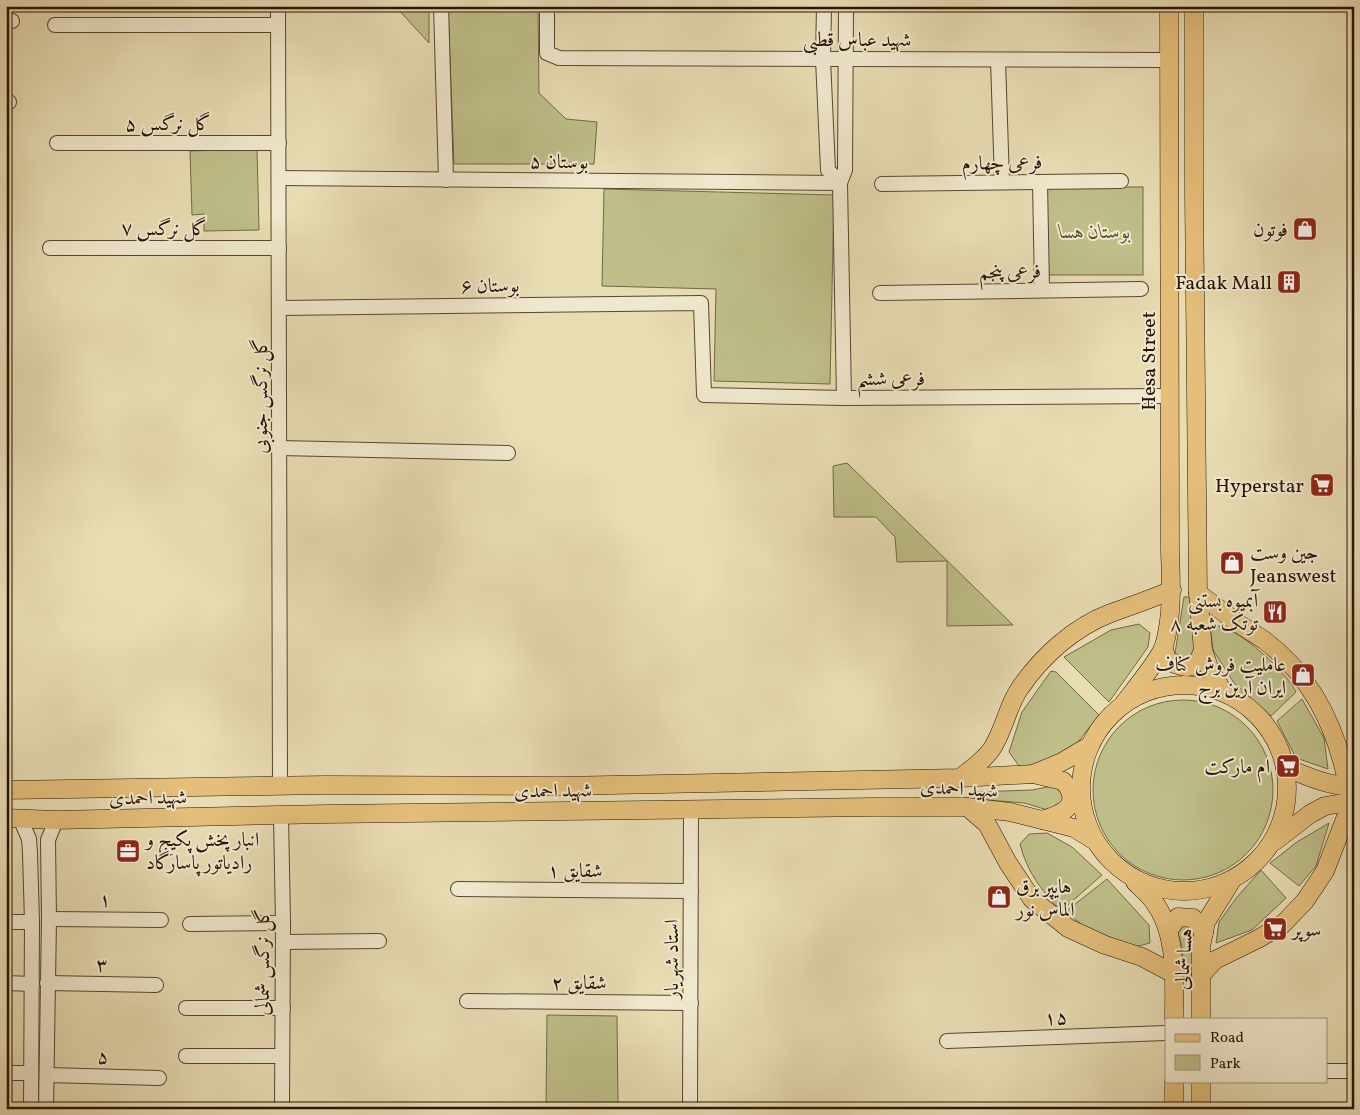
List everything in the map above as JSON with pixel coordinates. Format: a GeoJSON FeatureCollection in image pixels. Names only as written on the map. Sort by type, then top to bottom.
{"type":"FeatureCollection","features":[{"type":"Feature","properties":{"kind":"main road","name":"Hesa Street"},"geometry":{"type":"LineString","coordinates":[[1124,703],[1163,648],[1172,590],[1169,396],[1169,6]]}},
{"type":"Feature","properties":{"kind":"main road"},"geometry":{"type":"LineString","coordinates":[[1194,6],[1198,593],[1203,650],[1209,667],[1222,692]]}},
{"type":"Feature","properties":{"kind":"main road"},"geometry":{"type":"LineString","coordinates":[[1168,191],[1194,192]]}},
{"type":"Feature","properties":{"kind":"main road"},"geometry":{"type":"LineString","coordinates":[[960,778],[991,750],[1019,689],[1045,656],[1080,629],[1095,621],[1172,590]]}},
{"type":"Feature","properties":{"kind":"main road"},"geometry":{"type":"LineString","coordinates":[[1198,593],[1238,624],[1263,640],[1294,667],[1308,684],[1317,698],[1332,732],[1352,794],[1325,871],[1305,901],[1283,924],[1258,939],[1215,960],[1201,975]]}},
{"type":"Feature","properties":{"kind":"main road"},"geometry":{"type":"LineString","coordinates":[[1163,648],[1168,661],[1182,667],[1192,667],[1199,661],[1203,650]]}},
{"type":"Feature","properties":{"kind":"main road"},"geometry":{"type":"LineString","coordinates":[[1172,685],[1198,685],[1222,692],[1239,700],[1254,712],[1266,725],[1278,745],[1286,767],[1288,787],[1286,807],[1280,826],[1271,844],[1257,862],[1238,876],[1207,889],[1180,891],[1154,887],[1130,876],[1115,866],[1095,841],[1084,819],[1080,794],[1081,770],[1088,746],[1096,731],[1107,718],[1124,703],[1147,691],[1172,685]]}},
{"type":"Feature","properties":{"kind":"main road","name":"شهید احمدی"},"geometry":{"type":"LineString","coordinates":[[6,790],[280,785],[560,786],[960,778],[1033,774],[1062,762],[1088,746]]}},
{"type":"Feature","properties":{"kind":"main road"},"geometry":{"type":"LineString","coordinates":[[1286,767],[1352,794]]}},
{"type":"Feature","properties":{"kind":"main road"},"geometry":{"type":"LineString","coordinates":[[1033,774],[1063,781],[1072,793],[1071,803],[1067,809],[1060,815],[1042,820]]}},
{"type":"Feature","properties":{"kind":"main road"},"geometry":{"type":"LineString","coordinates":[[1271,844],[1310,814],[1352,794]]}},
{"type":"Feature","properties":{"kind":"main road"},"geometry":{"type":"LineString","coordinates":[[967,807],[987,824],[1008,863],[1032,899],[1068,928],[1105,946],[1142,956],[1174,974]]}},
{"type":"Feature","properties":{"kind":"main road","name":"شهید احمدی"},"geometry":{"type":"LineString","coordinates":[[13,818],[56,820],[281,815],[967,807],[1010,812],[1074,828],[1095,841]]}},
{"type":"Feature","properties":{"kind":"main road","name":"هسا شمالی"},"geometry":{"type":"LineString","coordinates":[[1130,876],[1154,902],[1169,930],[1174,974],[1174,1018]]}},
{"type":"Feature","properties":{"kind":"main road","name":"هسا شمالی"},"geometry":{"type":"LineString","coordinates":[[1201,1018],[1201,947],[1206,922],[1238,876]]}},
{"type":"Feature","properties":{"kind":"main road"},"geometry":{"type":"LineString","coordinates":[[1169,930],[1178,917],[1193,918],[1204,933]]}},
{"type":"Feature","properties":{"kind":"main road"},"geometry":{"type":"LineString","coordinates":[[1174,1082],[1174,1109]]}},
{"type":"Feature","properties":{"kind":"main road"},"geometry":{"type":"LineString","coordinates":[[1201,1082],[1201,1109]]}},
{"type":"Feature","properties":{"kind":"street","name":"گل نرگس جنوبی"},"geometry":{"type":"LineString","coordinates":[[278,6],[280,785]]}},
{"type":"Feature","properties":{"kind":"street"},"geometry":{"type":"LineString","coordinates":[[441,6],[446,180]]}},
{"type":"Feature","properties":{"kind":"street","name":"شهید عباس قطبی"},"geometry":{"type":"LineString","coordinates":[[547,6],[547,53],[559,58],[1168,60]]}},
{"type":"Feature","properties":{"kind":"street"},"geometry":{"type":"LineString","coordinates":[[824,6],[823,59],[828,170],[840,183]]}},
{"type":"Feature","properties":{"kind":"street"},"geometry":{"type":"LineString","coordinates":[[844,398],[840,183],[845,170],[846,6]]}},
{"type":"Feature","properties":{"kind":"street"},"geometry":{"type":"LineString","coordinates":[[54,25],[278,25]]}},
{"type":"Feature","properties":{"kind":"street"},"geometry":{"type":"LineString","coordinates":[[998,60],[1002,182]]}},
{"type":"Feature","properties":{"kind":"street","name":"گل نرگس ۵"},"geometry":{"type":"LineString","coordinates":[[57,143],[279,143]]}},
{"type":"Feature","properties":{"kind":"street","name":"بوستان ۵"},"geometry":{"type":"LineString","coordinates":[[279,178],[840,183]]}},
{"type":"Feature","properties":{"kind":"street","name":"فرعی چهارم"},"geometry":{"type":"LineString","coordinates":[[882,184],[1121,181]]}},
{"type":"Feature","properties":{"kind":"street"},"geometry":{"type":"LineString","coordinates":[[1040,182],[1042,290]]}},
{"type":"Feature","properties":{"kind":"street","name":"گل نرگس ۷"},"geometry":{"type":"LineString","coordinates":[[50,248],[279,248]]}},
{"type":"Feature","properties":{"kind":"street","name":"فرعی پنجم"},"geometry":{"type":"LineString","coordinates":[[880,292],[1141,289]]}},
{"type":"Feature","properties":{"kind":"street","name":"فرعی ششم"},"geometry":{"type":"LineString","coordinates":[[701,303],[704,394],[844,398],[1169,396]]}},
{"type":"Feature","properties":{"kind":"street","name":"بوستان ۶"},"geometry":{"type":"LineString","coordinates":[[279,308],[701,303]]}},
{"type":"Feature","properties":{"kind":"street"},"geometry":{"type":"LineString","coordinates":[[280,448],[508,453]]}},
{"type":"Feature","properties":{"kind":"street","name":"استاد شهریار"},"geometry":{"type":"LineString","coordinates":[[690,1109],[691,810]]}},
{"type":"Feature","properties":{"kind":"street","name":"گل نرگس شمالی"},"geometry":{"type":"LineString","coordinates":[[281,815],[283,923],[282,1109]]}},
{"type":"Feature","properties":{"kind":"street"},"geometry":{"type":"LineString","coordinates":[[13,818],[29,839],[30,852],[32,922],[31,1109]]}},
{"type":"Feature","properties":{"kind":"street"},"geometry":{"type":"LineString","coordinates":[[46,1109],[49,919],[48,840],[56,820]]}},
{"type":"Feature","properties":{"kind":"street"},"geometry":{"type":"LineString","coordinates":[[30,852],[34,848],[39,847],[48,853]]}},
{"type":"Feature","properties":{"kind":"street","name":"شقایق ۱"},"geometry":{"type":"LineString","coordinates":[[458,890],[691,891]]}},
{"type":"Feature","properties":{"kind":"street","name":"۱"},"geometry":{"type":"LineString","coordinates":[[49,919],[161,920]]}},
{"type":"Feature","properties":{"kind":"street"},"geometry":{"type":"LineString","coordinates":[[6,922],[32,922]]}},
{"type":"Feature","properties":{"kind":"street"},"geometry":{"type":"LineString","coordinates":[[190,924],[283,923]]}},
{"type":"Feature","properties":{"kind":"street"},"geometry":{"type":"LineString","coordinates":[[283,942],[379,941]]}},
{"type":"Feature","properties":{"kind":"street"},"geometry":{"type":"LineString","coordinates":[[6,983],[32,984]]}},
{"type":"Feature","properties":{"kind":"street","name":"۳"},"geometry":{"type":"LineString","coordinates":[[47,983],[156,985]]}},
{"type":"Feature","properties":{"kind":"street","name":"شقایق ۲"},"geometry":{"type":"LineString","coordinates":[[467,1001],[691,1003]]}},
{"type":"Feature","properties":{"kind":"street"},"geometry":{"type":"LineString","coordinates":[[186,1008],[282,1008]]}},
{"type":"Feature","properties":{"kind":"street","name":"۱۵"},"geometry":{"type":"LineString","coordinates":[[947,1041],[1165,1033]]}},
{"type":"Feature","properties":{"kind":"street"},"geometry":{"type":"LineString","coordinates":[[186,1056],[282,1056]]}},
{"type":"Feature","properties":{"kind":"street"},"geometry":{"type":"LineString","coordinates":[[1328,1071],[1354,1070]]}},
{"type":"Feature","properties":{"kind":"street"},"geometry":{"type":"LineString","coordinates":[[6,1073],[31,1073]]}},
{"type":"Feature","properties":{"kind":"street","name":"۵"},"geometry":{"type":"LineString","coordinates":[[47,1075],[159,1078]]}},
{"type":"Feature","properties":{"kind":"green space"},"geometry":{"type":"Polygon","coordinates":[[[395,6],[429,6],[429,43],[395,6]]]}},
{"type":"Feature","properties":{"kind":"green space"},"geometry":{"type":"Polygon","coordinates":[[[448,6],[538,6],[539,93],[566,119],[597,122],[594,164],[454,164],[448,6]]]}},
{"type":"Feature","properties":{"kind":"green space"},"geometry":{"type":"Polygon","coordinates":[[[257,149],[259,230],[204,231],[204,214],[192,215],[190,151],[257,149]]]}},
{"type":"Feature","properties":{"kind":"green space","name":"بوستان هسا"},"geometry":{"type":"Polygon","coordinates":[[[1046,187],[1143,187],[1143,275],[1046,275],[1046,187]]]}},
{"type":"Feature","properties":{"kind":"green space"},"geometry":{"type":"Polygon","coordinates":[[[604,189],[834,195],[830,384],[714,381],[716,289],[602,286],[604,189]]]}},
{"type":"Feature","properties":{"kind":"green space"},"geometry":{"type":"Polygon","coordinates":[[[847,463],[1013,625],[947,626],[947,561],[897,562],[895,537],[876,517],[834,517],[833,466],[847,463]]]}},
{"type":"Feature","properties":{"kind":"green space"},"geometry":{"type":"Polygon","coordinates":[[[1184,597],[1189,597],[1196,652],[1186,660],[1175,653],[1184,597]]]}},
{"type":"Feature","properties":{"kind":"green space"},"geometry":{"type":"Polygon","coordinates":[[[1210,623],[1232,632],[1251,644],[1278,668],[1292,685],[1296,692],[1271,716],[1234,683],[1213,650],[1210,623]]]}},
{"type":"Feature","properties":{"kind":"green space"},"geometry":{"type":"Polygon","coordinates":[[[1139,624],[1150,633],[1148,647],[1109,702],[1064,657],[1111,630],[1139,624]]]}},
{"type":"Feature","properties":{"kind":"green space"},"geometry":{"type":"Polygon","coordinates":[[[1051,671],[1056,672],[1099,715],[1071,751],[1036,768],[1019,766],[1009,752],[1022,712],[1051,671]]]}},
{"type":"Feature","properties":{"kind":"green space"},"geometry":{"type":"Polygon","coordinates":[[[1302,699],[1324,738],[1328,769],[1296,758],[1277,721],[1302,699]]]}},
{"type":"Feature","properties":{"kind":"green space"},"geometry":{"type":"Polygon","coordinates":[[[1174,700],[1192,700],[1226,710],[1247,726],[1263,747],[1271,772],[1273,790],[1271,808],[1263,833],[1247,854],[1226,870],[1218,873],[1192,880],[1174,880],[1140,870],[1113,847],[1103,833],[1097,816],[1093,799],[1093,781],[1103,747],[1126,720],[1140,710],[1157,704],[1174,700]]]}},
{"type":"Feature","properties":{"kind":"green space"},"geometry":{"type":"Polygon","coordinates":[[[1052,786],[1060,788],[1065,799],[1051,811],[1024,803],[975,799],[975,792],[1032,790],[1052,786]]]}},
{"type":"Feature","properties":{"kind":"green space"},"geometry":{"type":"Polygon","coordinates":[[[1329,823],[1316,866],[1299,886],[1270,863],[1297,842],[1329,823]]]}},
{"type":"Feature","properties":{"kind":"green space"},"geometry":{"type":"Polygon","coordinates":[[[1047,833],[1072,847],[1102,875],[1061,911],[1047,896],[1031,872],[1020,844],[1029,834],[1047,833]]]}},
{"type":"Feature","properties":{"kind":"green space"},"geometry":{"type":"Polygon","coordinates":[[[1261,870],[1286,898],[1252,930],[1216,943],[1219,922],[1237,897],[1261,870]]]}},
{"type":"Feature","properties":{"kind":"green space"},"geometry":{"type":"Polygon","coordinates":[[[1107,879],[1149,925],[1150,943],[1135,947],[1088,929],[1065,912],[1107,879]]]}},
{"type":"Feature","properties":{"kind":"green space"},"geometry":{"type":"Polygon","coordinates":[[[1184,922],[1196,934],[1194,978],[1184,977],[1182,946],[1177,930],[1184,922]]]}},
{"type":"Feature","properties":{"kind":"green space"},"geometry":{"type":"Polygon","coordinates":[[[547,1015],[617,1016],[618,1106],[546,1107],[547,1015]]]}},
{"type":"Feature","properties":{"kind":"place","name":"فوتون"},"geometry":{"type":"Point","coordinates":[1305,229]}},
{"type":"Feature","properties":{"kind":"place","name":"Fadak Mall"},"geometry":{"type":"Point","coordinates":[1289,282]}},
{"type":"Feature","properties":{"kind":"place","name":"Hyperstar"},"geometry":{"type":"Point","coordinates":[1322,485]}},
{"type":"Feature","properties":{"kind":"place","name":"جین وست Jeanswest"},"geometry":{"type":"Point","coordinates":[1232,563]}},
{"type":"Feature","properties":{"kind":"place","name":"آبمیوه بستنی توتک شعبه ۸"},"geometry":{"type":"Point","coordinates":[1275,612]}},
{"type":"Feature","properties":{"kind":"place","name":"عاملیت فروش کناف ایران آرین برج"},"geometry":{"type":"Point","coordinates":[1303,675]}},
{"type":"Feature","properties":{"kind":"place","name":"ام مارکت"},"geometry":{"type":"Point","coordinates":[1288,766]}},
{"type":"Feature","properties":{"kind":"place","name":"انبار پخش پکیج و رادیاتور پاسارگاد"},"geometry":{"type":"Point","coordinates":[128,851]}},
{"type":"Feature","properties":{"kind":"place","name":"هایپر برق الماس نور"},"geometry":{"type":"Point","coordinates":[999,897]}},
{"type":"Feature","properties":{"kind":"place","name":"سوپر"},"geometry":{"type":"Point","coordinates":[1275,929]}}]}
